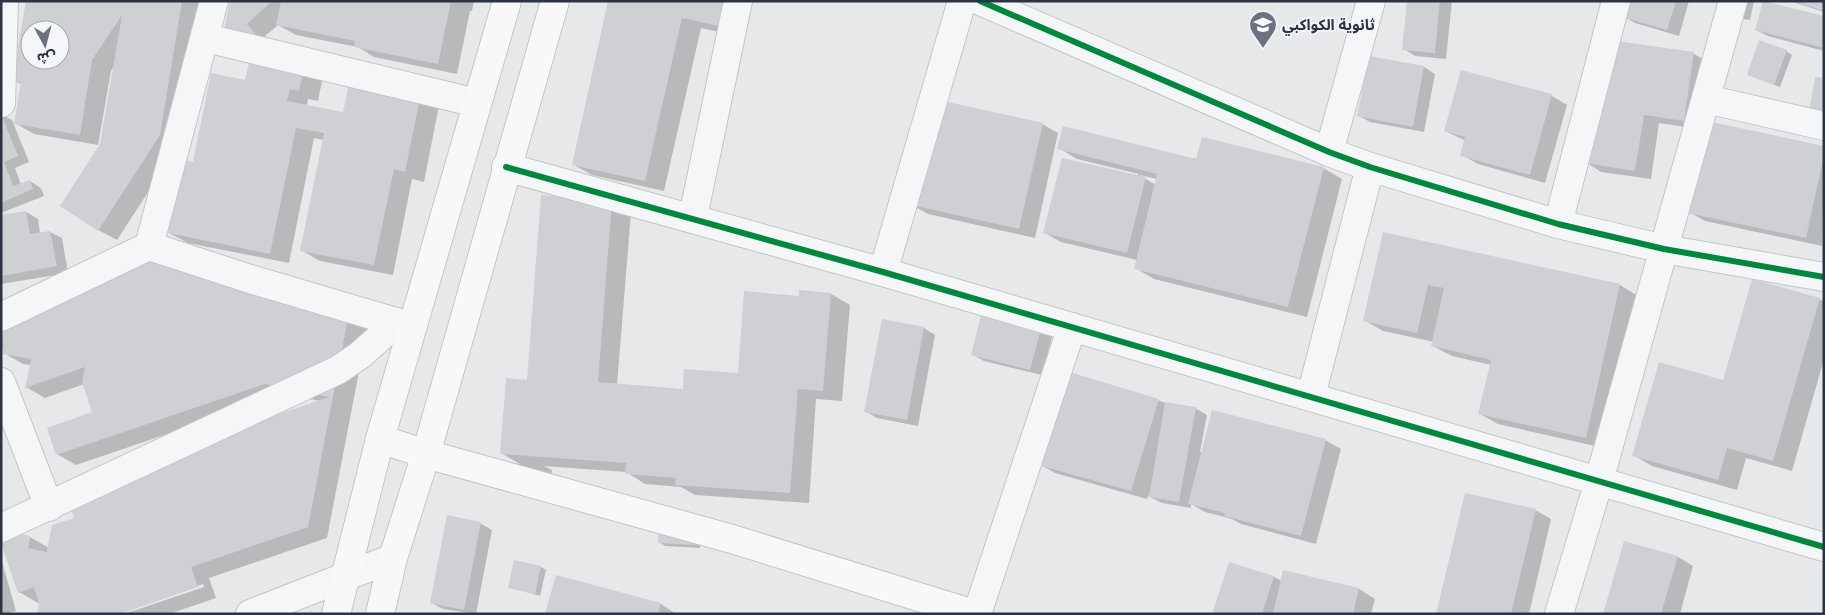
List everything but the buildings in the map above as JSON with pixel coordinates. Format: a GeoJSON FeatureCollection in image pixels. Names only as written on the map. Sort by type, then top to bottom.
{"type":"FeatureCollection","features":[{"type":"Feature","properties":{"kind":"main road"},"geometry":{"type":"LineString","coordinates":[[336,614],[380,439],[404,324],[477,103],[507,1]]}},
{"type":"Feature","properties":{"kind":"main road"},"geometry":{"type":"LineString","coordinates":[[380,614],[393,558],[426,454],[506,167],[555,1]]}},
{"type":"Feature","properties":{"kind":"main road"},"geometry":{"type":"LineString","coordinates":[[380,439],[426,454],[732,539],[976,614]]}},
{"type":"Feature","properties":{"kind":"street"},"geometry":{"type":"LineString","coordinates":[[1,103],[4,1]]}},
{"type":"Feature","properties":{"kind":"street"},"geometry":{"type":"LineString","coordinates":[[149,246],[206,38],[214,1]]}},
{"type":"Feature","properties":{"kind":"street"},"geometry":{"type":"LineString","coordinates":[[693,217],[738,1]]}},
{"type":"Feature","properties":{"kind":"street"},"geometry":{"type":"LineString","coordinates":[[883,272],[962,1]]}},
{"type":"Feature","properties":{"kind":"street"},"geometry":{"type":"LineString","coordinates":[[980,1],[1330,152],[1370,167],[1558,224],[1664,249],[1824,278]]}},
{"type":"Feature","properties":{"kind":"street"},"geometry":{"type":"LineString","coordinates":[[1330,152],[1371,1]]}},
{"type":"Feature","properties":{"kind":"street"},"geometry":{"type":"LineString","coordinates":[[1558,224],[1616,1]]}},
{"type":"Feature","properties":{"kind":"street"},"geometry":{"type":"LineString","coordinates":[[1559,614],[1733,1]]}},
{"type":"Feature","properties":{"kind":"street"},"geometry":{"type":"LineString","coordinates":[[206,38],[477,103]]}},
{"type":"Feature","properties":{"kind":"street"},"geometry":{"type":"LineString","coordinates":[[1706,99],[1824,126]]}},
{"type":"Feature","properties":{"kind":"street"},"geometry":{"type":"LineString","coordinates":[[506,167],[693,217],[1824,547]]}},
{"type":"Feature","properties":{"kind":"street"},"geometry":{"type":"LineString","coordinates":[[1311,396],[1370,167]]}},
{"type":"Feature","properties":{"kind":"street"},"geometry":{"type":"LineString","coordinates":[[1,317],[149,246],[247,278],[404,324]]}},
{"type":"Feature","properties":{"kind":"street"},"geometry":{"type":"LineString","coordinates":[[1,528],[338,370],[404,324]]}},
{"type":"Feature","properties":{"kind":"street"},"geometry":{"type":"LineString","coordinates":[[976,614],[1072,327]]}},
{"type":"Feature","properties":{"kind":"street"},"geometry":{"type":"LineString","coordinates":[[1,382],[49,507]]}},
{"type":"Feature","properties":{"kind":"street"},"geometry":{"type":"LineString","coordinates":[[250,614],[393,558]]}},
{"type":"Feature","properties":{"kind":"cycle path"},"geometry":{"type":"LineString","coordinates":[[980,1],[1329,152],[1370,167],[1558,224],[1664,249],[1824,277]]}},
{"type":"Feature","properties":{"kind":"cycle path"},"geometry":{"type":"LineString","coordinates":[[506,167],[883,272],[1824,547]]}},
{"type":"Feature","properties":{"kind":"place","name":"ثانوية الكواكبي"},"geometry":{"type":"Point","coordinates":[1263,49]}}]}
